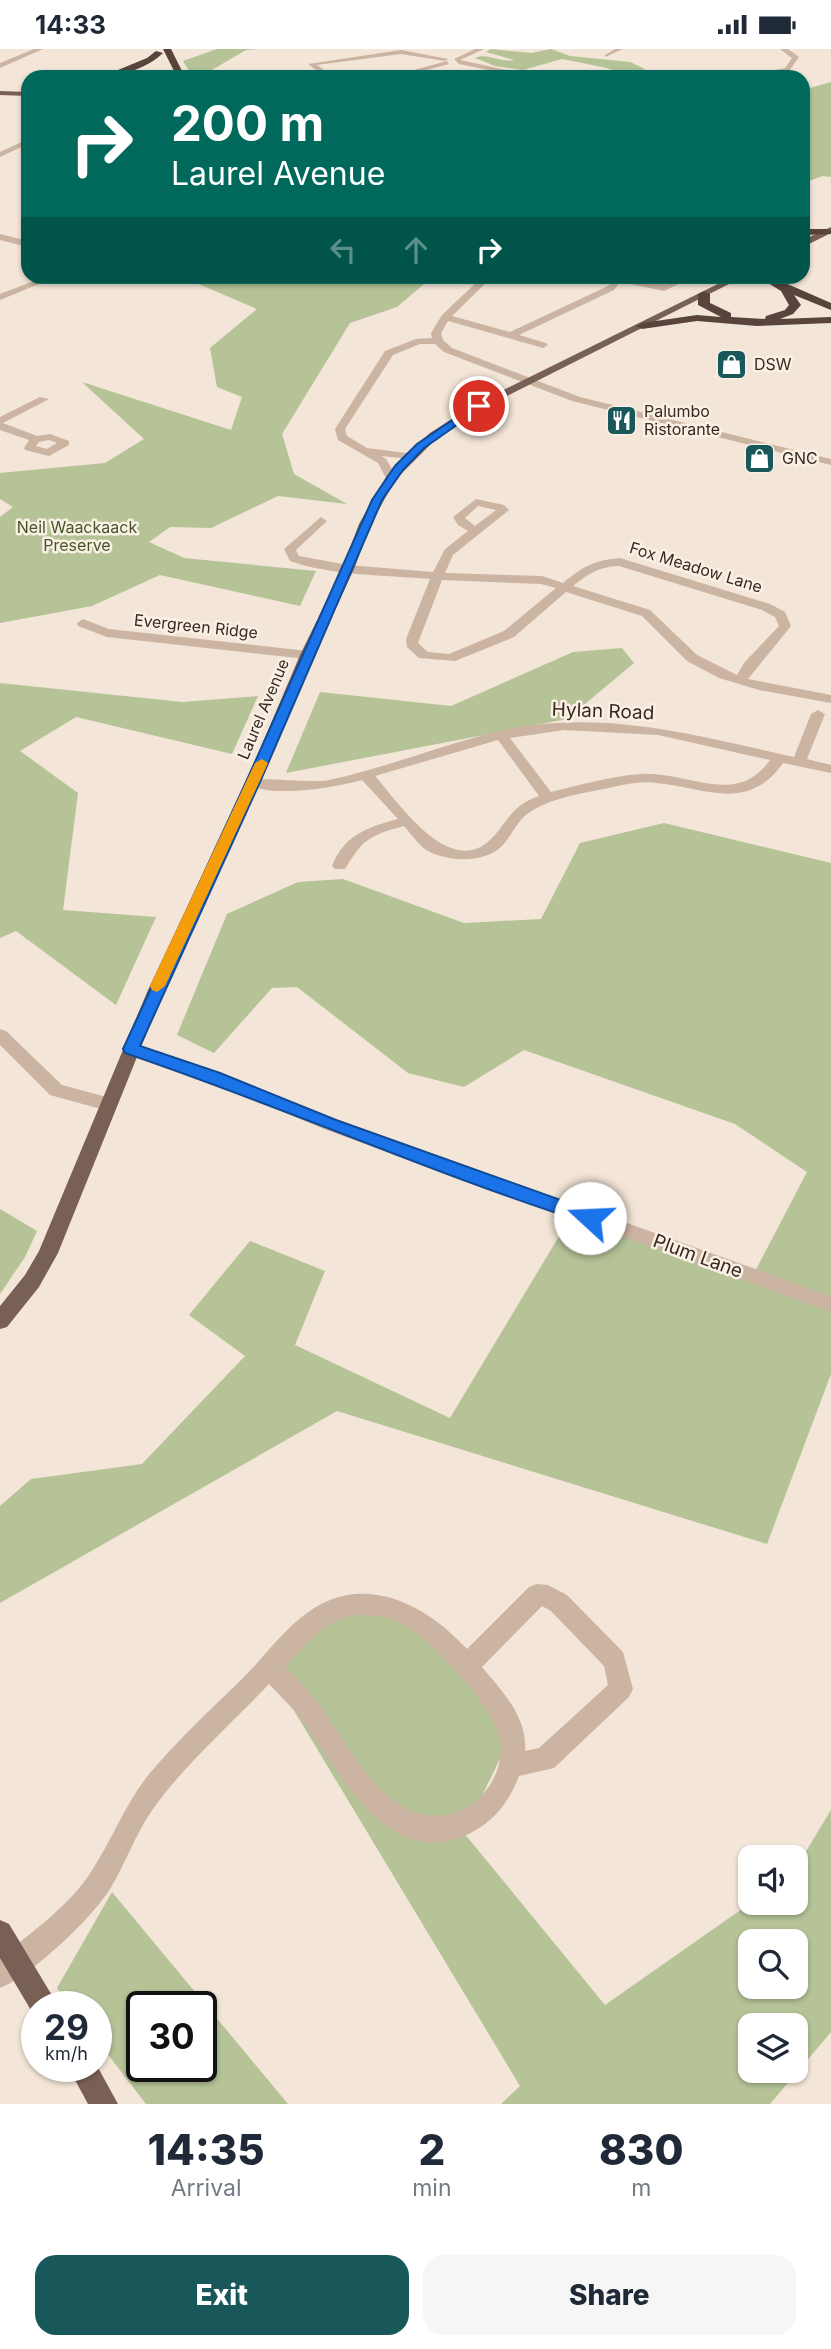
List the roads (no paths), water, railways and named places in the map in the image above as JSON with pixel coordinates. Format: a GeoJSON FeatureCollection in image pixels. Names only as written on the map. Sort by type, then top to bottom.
{"type":"FeatureCollection","features":[{"type":"Feature","properties":{"kind":"highway"},"geometry":{"type":"LineString","coordinates":[[121,70],[161,53],[175,70]]}},
{"type":"Feature","properties":{"kind":"highway"},"geometry":{"type":"LineString","coordinates":[[810,232],[829,231]]}},
{"type":"Feature","properties":{"kind":"highway"},"geometry":{"type":"LineString","coordinates":[[704,294],[704,305],[719,313],[744,318],[773,317],[789,312],[795,305],[779,284]]}},
{"type":"Feature","properties":{"kind":"highway"},"geometry":{"type":"LineString","coordinates":[[784,284],[831,307]]}},
{"type":"Feature","properties":{"kind":"highway"},"geometry":{"type":"LineString","coordinates":[[791,284],[831,297]]}},
{"type":"Feature","properties":{"kind":"highway"},"geometry":{"type":"LineString","coordinates":[[642,325],[697,318],[757,323],[831,320]]}},
{"type":"Feature","properties":{"kind":"main road"},"geometry":{"type":"LineString","coordinates":[[0,93],[21,94]]}},
{"type":"Feature","properties":{"kind":"main road"},"geometry":{"type":"LineString","coordinates":[[810,240],[829,231]]}},
{"type":"Feature","properties":{"kind":"main road","name":"Laurel Avenue"},"geometry":{"type":"LineString","coordinates":[[0,1321],[32,1281],[48,1253],[131,1049],[348,569],[365,524],[391,478],[410,456],[458,418],[724,284]]}},
{"type":"Feature","properties":{"kind":"main road"},"geometry":{"type":"LineString","coordinates":[[0,1933],[8,1968],[30,1991]]}},
{"type":"Feature","properties":{"kind":"main road"},"geometry":{"type":"LineString","coordinates":[[91,2082],[104,2104]]}},
{"type":"Feature","properties":{"kind":"street"},"geometry":{"type":"LineString","coordinates":[[2,65],[40,49]]}},
{"type":"Feature","properties":{"kind":"street"},"geometry":{"type":"LineString","coordinates":[[458,61],[481,49]]}},
{"type":"Feature","properties":{"kind":"street"},"geometry":{"type":"LineString","coordinates":[[607,56],[620,49]]}},
{"type":"Feature","properties":{"kind":"street"},"geometry":{"type":"LineString","coordinates":[[783,49],[796,57],[787,70]]}},
{"type":"Feature","properties":{"kind":"street"},"geometry":{"type":"LineString","coordinates":[[319,70],[310,64],[401,52],[501,70]]}},
{"type":"Feature","properties":{"kind":"street"},"geometry":{"type":"LineString","coordinates":[[416,70],[446,61]]}},
{"type":"Feature","properties":{"kind":"street"},"geometry":{"type":"LineString","coordinates":[[0,155],[21,144]]}},
{"type":"Feature","properties":{"kind":"street"},"geometry":{"type":"LineString","coordinates":[[0,237],[21,242]]}},
{"type":"Feature","properties":{"kind":"street"},"geometry":{"type":"LineString","coordinates":[[0,297],[33,284]]}},
{"type":"Feature","properties":{"kind":"street"},"geometry":{"type":"LineString","coordinates":[[477,284],[445,317],[436,333],[438,341],[447,350],[465,359],[593,404],[831,462]]}},
{"type":"Feature","properties":{"kind":"street"},"geometry":{"type":"LineString","coordinates":[[512,335],[615,284]]}},
{"type":"Feature","properties":{"kind":"street"},"geometry":{"type":"LineString","coordinates":[[650,284],[664,288],[673,284]]}},
{"type":"Feature","properties":{"kind":"street"},"geometry":{"type":"LineString","coordinates":[[445,317],[543,345]]}},
{"type":"Feature","properties":{"kind":"street"},"geometry":{"type":"LineString","coordinates":[[391,478],[382,461],[342,438],[340,429],[389,353],[419,341],[438,341]]}},
{"type":"Feature","properties":{"kind":"street"},"geometry":{"type":"LineString","coordinates":[[36,445],[0,423],[44,398]]}},
{"type":"Feature","properties":{"kind":"street"},"geometry":{"type":"LineString","coordinates":[[356,447],[374,453],[410,456]]}},
{"type":"Feature","properties":{"kind":"street"},"geometry":{"type":"LineString","coordinates":[[321,521],[290,549],[294,558],[348,569],[542,580],[566,586],[646,613],[659,622],[678,646],[711,669],[741,680],[831,699]]}},
{"type":"Feature","properties":{"kind":"street"},"geometry":{"type":"LineString","coordinates":[[476,531],[449,552],[437,576],[412,644],[419,653],[441,658],[458,656],[509,635],[566,586]]}},
{"type":"Feature","properties":{"kind":"street","name":"Fox Meadow Lane"},"geometry":{"type":"LineString","coordinates":[[566,586],[580,572],[594,565],[620,562],[775,610],[781,615],[785,627],[749,666],[741,680]]}},
{"type":"Feature","properties":{"kind":"street","name":"Evergreen Ridge"},"geometry":{"type":"LineString","coordinates":[[83,623],[107,633],[307,655]]}},
{"type":"Feature","properties":{"kind":"street"},"geometry":{"type":"LineString","coordinates":[[799,761],[818,714]]}},
{"type":"Feature","properties":{"kind":"street","name":"Hylan Road"},"geometry":{"type":"LineString","coordinates":[[253,782],[306,787],[338,783],[501,735],[564,726],[658,731],[831,768]]}},
{"type":"Feature","properties":{"kind":"street"},"geometry":{"type":"LineString","coordinates":[[501,735],[548,798]]}},
{"type":"Feature","properties":{"kind":"street"},"geometry":{"type":"LineString","coordinates":[[367,776],[422,838],[439,851],[473,853],[495,844],[517,813],[548,798],[638,778],[662,779],[720,790],[747,788],[767,778],[779,758]]}},
{"type":"Feature","properties":{"kind":"street"},"geometry":{"type":"LineString","coordinates":[[340,866],[345,852],[360,837],[408,821]]}},
{"type":"Feature","properties":{"kind":"street"},"geometry":{"type":"LineString","coordinates":[[0,1035],[56,1090],[76,1098],[108,1104]]}},
{"type":"Feature","properties":{"kind":"street","name":"Plum Lane"},"geometry":{"type":"LineString","coordinates":[[131,1049],[214,1077],[343,1128],[831,1304]]}},
{"type":"Feature","properties":{"kind":"street"},"geometry":{"type":"LineString","coordinates":[[466,1667],[537,1595],[548,1596],[559,1603],[615,1660],[621,1689],[545,1759],[510,1766]]}},
{"type":"Feature","properties":{"kind":"street"},"geometry":{"type":"LineString","coordinates":[[8,1968],[64,1921],[92,1892],[143,1801],[183,1755],[270,1668],[303,1630],[324,1614],[358,1604],[388,1607],[406,1613],[427,1625],[466,1667],[500,1707],[511,1728],[510,1766],[496,1800],[472,1819],[437,1830],[416,1828],[379,1806],[309,1710],[270,1668]]}},
{"type":"Feature","properties":{"kind":"place","name":"DSW"},"geometry":{"type":"Point","coordinates":[731,364]}},
{"type":"Feature","properties":{"kind":"place","name":"Palumbo Ristorante"},"geometry":{"type":"Point","coordinates":[621,420]}},
{"type":"Feature","properties":{"kind":"place","name":"GNC"},"geometry":{"type":"Point","coordinates":[759,458]}},
{"type":"Feature","properties":{"kind":"park label","name":"Neil Waackaack Preserve"},"geometry":{"type":"Point","coordinates":[77,536]}}]}
